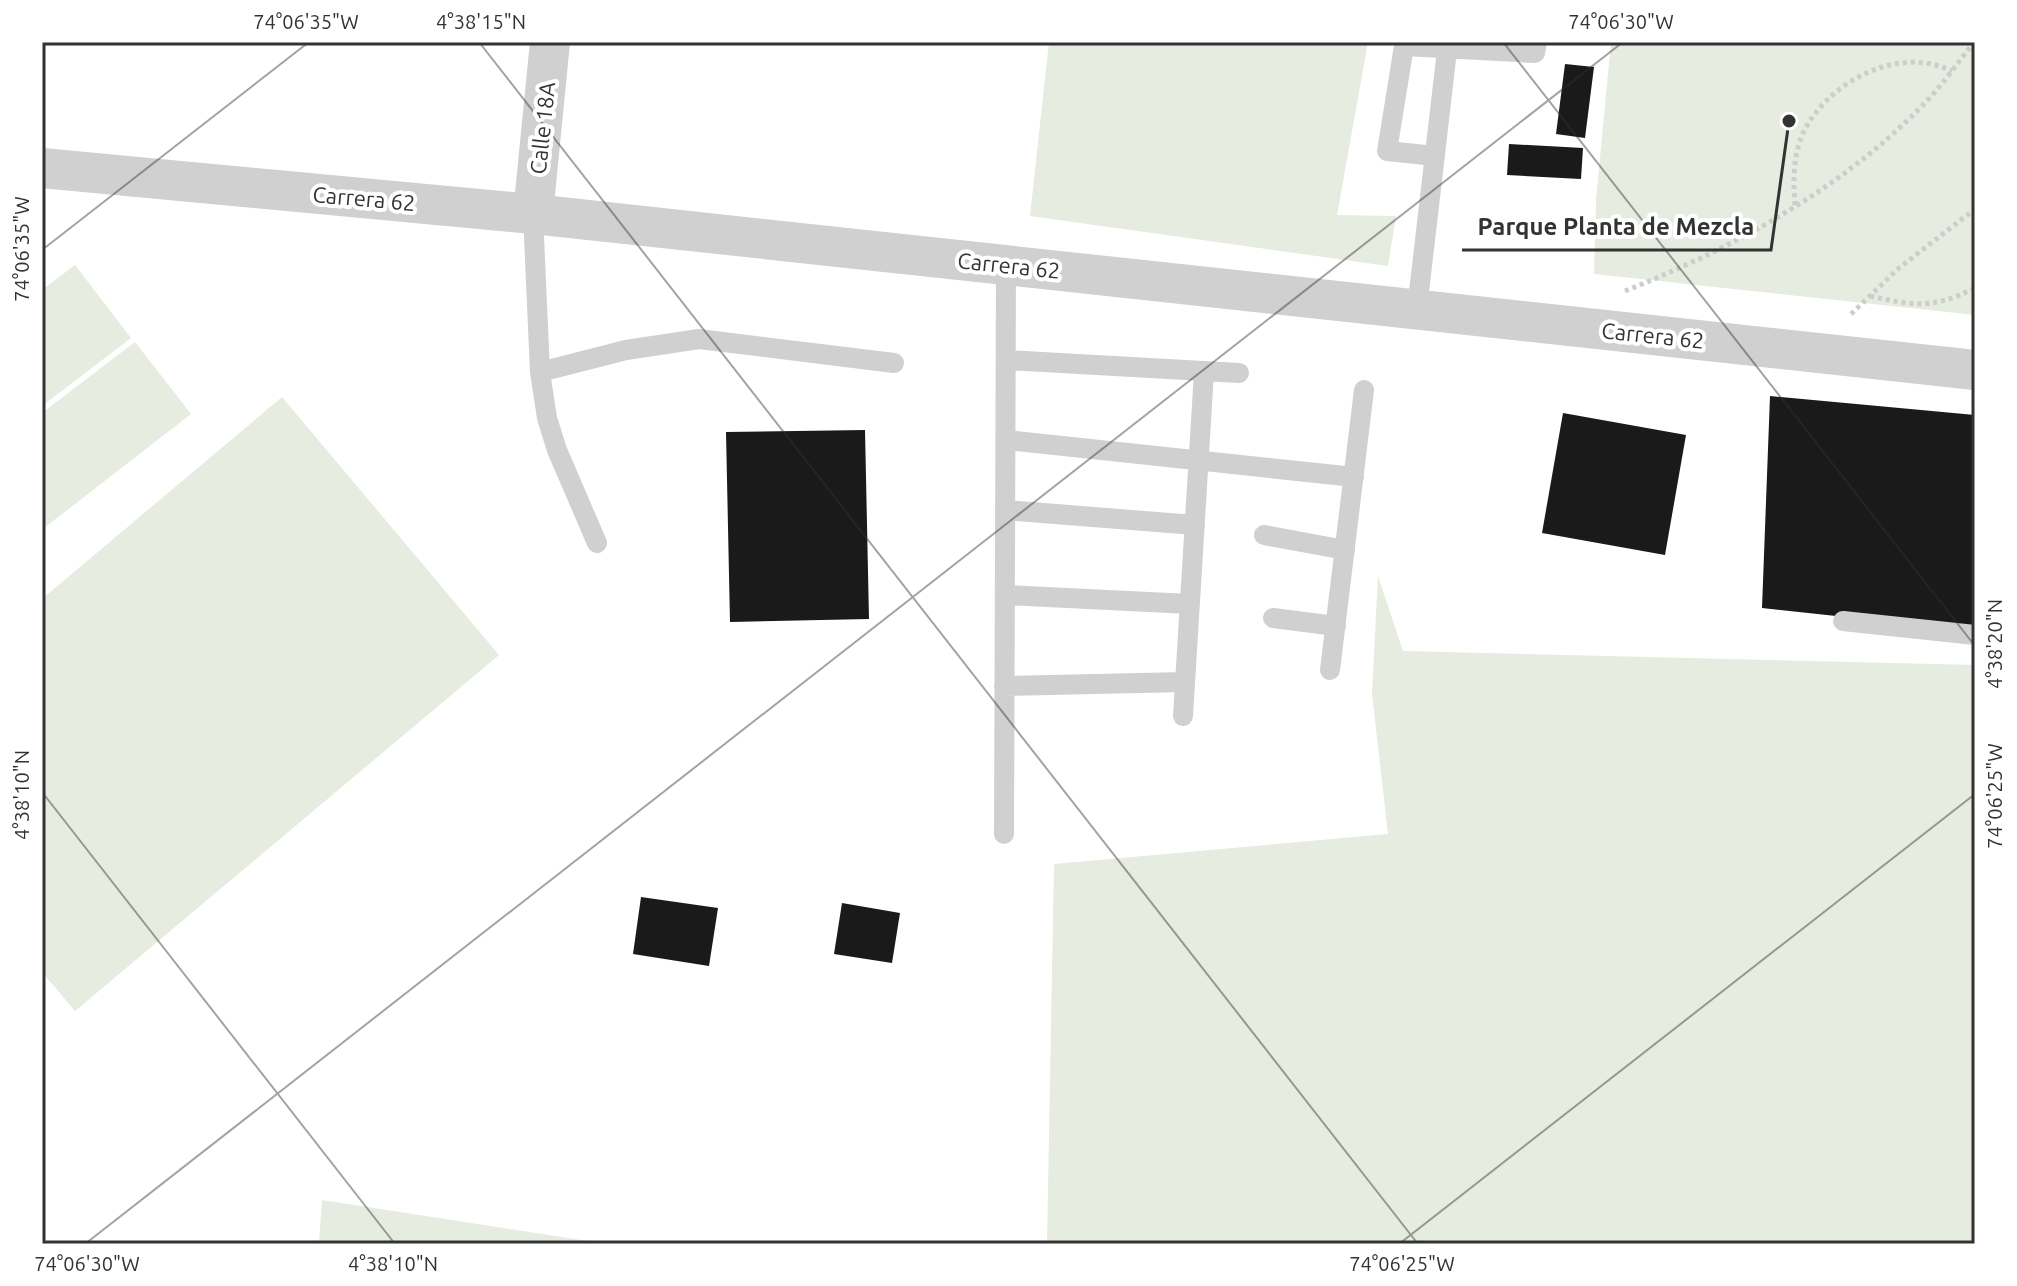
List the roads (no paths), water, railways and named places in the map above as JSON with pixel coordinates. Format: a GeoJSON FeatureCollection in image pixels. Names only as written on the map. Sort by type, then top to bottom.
{"type":"FeatureCollection","features":[{"type":"Feature","properties":{"kind":"street","name":"Calle 18A"},"geometry":{"type":"LineString","coordinates":[[533,214],[550,42]]}},
{"type":"Feature","properties":{"kind":"street","name":"Carrera 62"},"geometry":{"type":"LineString","coordinates":[[42,168],[533,214],[1975,370]]}},
{"type":"Feature","properties":{"kind":"lane"},"geometry":{"type":"LineString","coordinates":[[1435,156],[1387,151],[1404,46],[1448,45],[1535,53],[1537,42]]}},
{"type":"Feature","properties":{"kind":"lane"},"geometry":{"type":"LineString","coordinates":[[1417,309],[1448,45]]}},
{"type":"Feature","properties":{"kind":"lane"},"geometry":{"type":"LineString","coordinates":[[533,214],[540,372],[547,418],[557,450],[597,543]]}},
{"type":"Feature","properties":{"kind":"lane"},"geometry":{"type":"LineString","coordinates":[[1004,834],[1006,265]]}},
{"type":"Feature","properties":{"kind":"lane"},"geometry":{"type":"LineString","coordinates":[[540,372],[626,350],[699,339],[894,363]]}},
{"type":"Feature","properties":{"kind":"lane"},"geometry":{"type":"LineString","coordinates":[[1006,360],[1239,373]]}},
{"type":"Feature","properties":{"kind":"lane"},"geometry":{"type":"LineString","coordinates":[[1183,716],[1204,372]]}},
{"type":"Feature","properties":{"kind":"lane"},"geometry":{"type":"LineString","coordinates":[[1330,670],[1364,390]]}},
{"type":"Feature","properties":{"kind":"lane"},"geometry":{"type":"LineString","coordinates":[[1006,440],[1354,477]]}},
{"type":"Feature","properties":{"kind":"lane"},"geometry":{"type":"LineString","coordinates":[[1005,510],[1195,525]]}},
{"type":"Feature","properties":{"kind":"lane"},"geometry":{"type":"LineString","coordinates":[[1264,535],[1345,550]]}},
{"type":"Feature","properties":{"kind":"lane"},"geometry":{"type":"LineString","coordinates":[[1005,595],[1190,604]]}},
{"type":"Feature","properties":{"kind":"lane"},"geometry":{"type":"LineString","coordinates":[[1273,618],[1336,626]]}},
{"type":"Feature","properties":{"kind":"lane"},"geometry":{"type":"LineString","coordinates":[[1843,621],[1975,635]]}},
{"type":"Feature","properties":{"kind":"lane"},"geometry":{"type":"LineString","coordinates":[[1004,686],[1185,682]]}},
{"type":"Feature","properties":{"kind":"place","name":"Parque Planta de Mezcla"},"geometry":{"type":"Point","coordinates":[1789,121]}}]}
